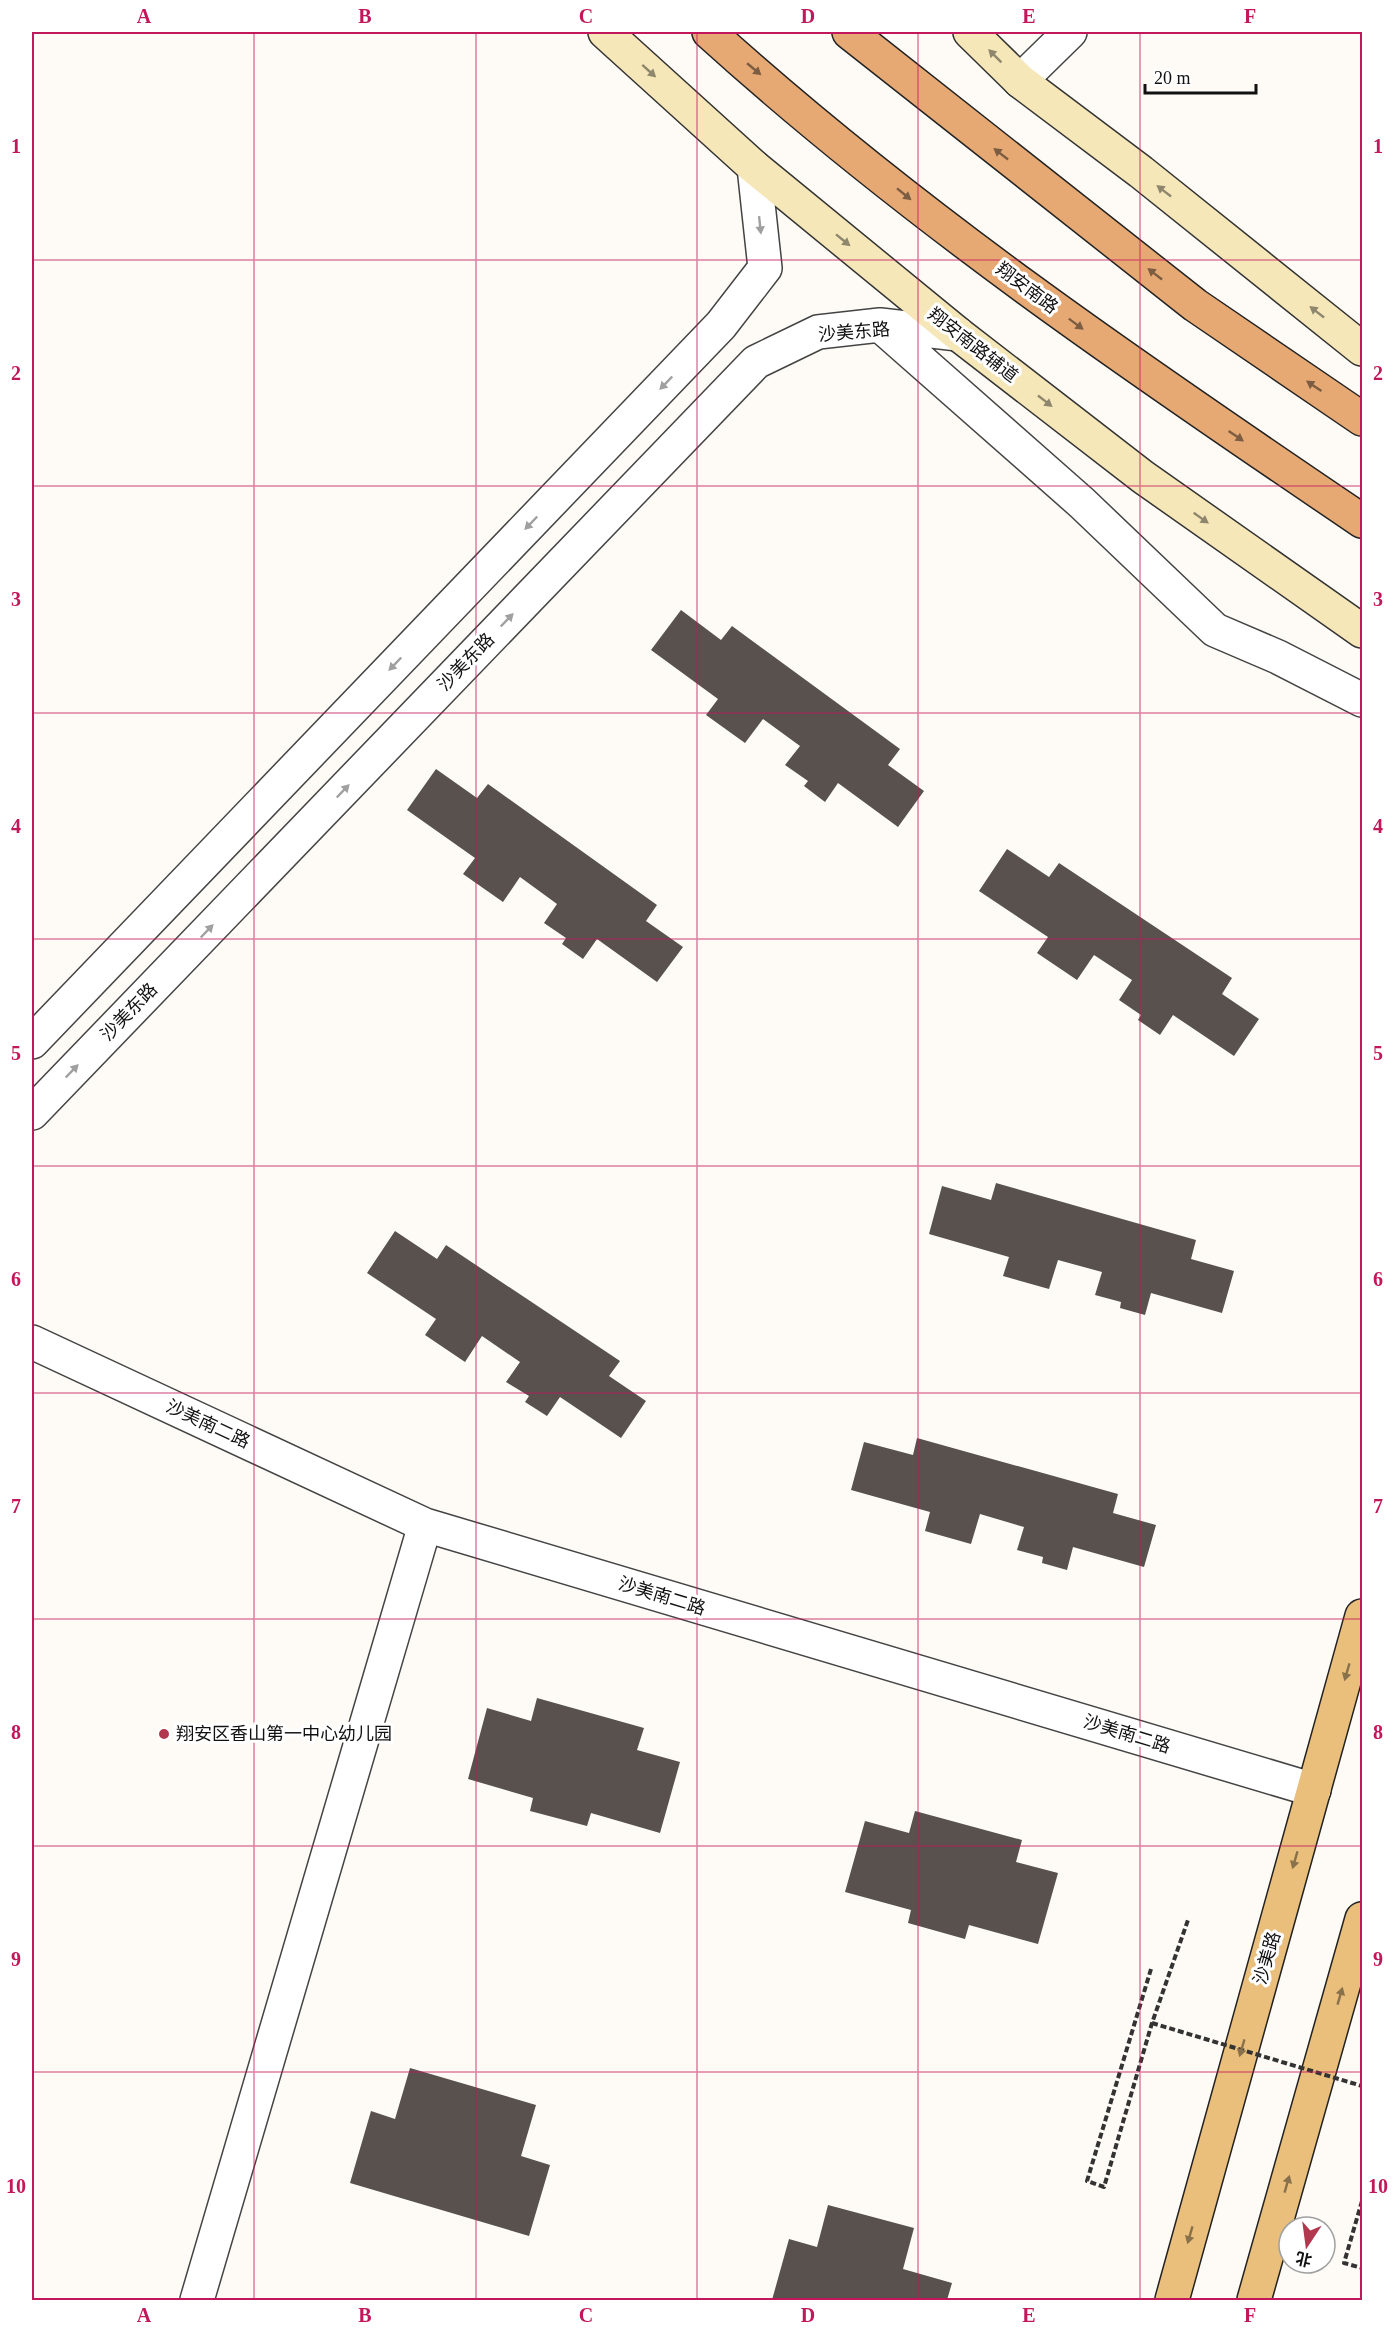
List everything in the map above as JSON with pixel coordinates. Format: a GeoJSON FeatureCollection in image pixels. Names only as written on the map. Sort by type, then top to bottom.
{"type":"FeatureCollection","features":[{"type":"Feature","properties":{"kind":"highway","name":"翔安南路"},"geometry":{"type":"LineString","coordinates":[[709,32],[954,233],[1082,328],[1362,521]]}},
{"type":"Feature","properties":{"kind":"highway"},"geometry":{"type":"LineString","coordinates":[[849,32],[1195,305],[1362,419]]}},
{"type":"Feature","properties":{"kind":"main road","name":"翔安南路辅道"},"geometry":{"type":"LineString","coordinates":[[605,32],[754,167],[958,334],[1143,477],[1362,631]]}},
{"type":"Feature","properties":{"kind":"main road"},"geometry":{"type":"LineString","coordinates":[[970,32],[1020,81],[1141,172],[1362,349]]}},
{"type":"Feature","properties":{"kind":"main road","name":"沙美路"},"geometry":{"type":"LineString","coordinates":[[1172,2301],[1362,1616]]}},
{"type":"Feature","properties":{"kind":"main road"},"geometry":{"type":"LineString","coordinates":[[1254,2301],[1362,1919]]}},
{"type":"Feature","properties":{"kind":"street"},"geometry":{"type":"LineString","coordinates":[[1020,81],[1070,32]]}},
{"type":"Feature","properties":{"kind":"street"},"geometry":{"type":"LineString","coordinates":[[32,1042],[722,325],[765,268],[754,167]]}},
{"type":"Feature","properties":{"kind":"street"},"geometry":{"type":"LineString","coordinates":[[880,325],[1082,503],[1215,630],[1278,657],[1362,700]]}},
{"type":"Feature","properties":{"kind":"street","name":"沙美东路"},"geometry":{"type":"LineString","coordinates":[[32,1113],[756,362],[818,332],[880,325],[958,334]]}},
{"type":"Feature","properties":{"kind":"street","name":"沙美南二路"},"geometry":{"type":"LineString","coordinates":[[32,1342],[425,1525],[1314,1790]]}},
{"type":"Feature","properties":{"kind":"street"},"geometry":{"type":"LineString","coordinates":[[196,2301],[425,1525]]}},
{"type":"Feature","properties":{"kind":"path"},"geometry":{"type":"LineString","coordinates":[[1151,1969],[1087,2181],[1104,2187],[1152,2023],[1188,1920]]}},
{"type":"Feature","properties":{"kind":"path"},"geometry":{"type":"LineString","coordinates":[[1152,2023],[1362,2086]]}},
{"type":"Feature","properties":{"kind":"path"},"geometry":{"type":"LineString","coordinates":[[1362,2201],[1344,2263],[1362,2268]]}},
{"type":"Feature","properties":{"kind":"building"},"geometry":{"type":"Polygon","coordinates":[[[681,610],[721,640],[732,626],[900,749],[888,765],[924,791],[898,827],[838,783],[825,802],[804,786],[808,781],[785,765],[800,746],[763,719],[745,743],[706,715],[718,699],[651,650],[681,610]]]}},
{"type":"Feature","properties":{"kind":"building"},"geometry":{"type":"Polygon","coordinates":[[[436,769],[477,798],[488,784],[657,905],[646,921],[683,947],[657,982],[597,939],[583,959],[562,944],[566,938],[544,923],[557,904],[520,877],[503,902],[463,874],[475,858],[407,810],[436,769]]]}},
{"type":"Feature","properties":{"kind":"building"},"geometry":{"type":"Polygon","coordinates":[[[1007,849],[1049,877],[1059,863],[1232,978],[1222,994],[1259,1019],[1234,1056],[1173,1015],[1160,1035],[1138,1020],[1141,1015],[1119,1000],[1132,980],[1094,955],[1077,980],[1037,953],[1048,937],[979,891],[1007,849]]]}},
{"type":"Feature","properties":{"kind":"building"},"geometry":{"type":"Polygon","coordinates":[[[996,1183],[1196,1240],[1191,1259],[1234,1271],[1222,1313],[1151,1293],[1145,1315],[1120,1308],[1121,1302],[1095,1295],[1102,1272],[1058,1260],[1049,1289],[1003,1276],[1009,1257],[929,1234],[942,1186],[991,1200],[996,1183]]]}},
{"type":"Feature","properties":{"kind":"building"},"geometry":{"type":"Polygon","coordinates":[[[395,1231],[437,1259],[446,1245],[620,1361],[609,1376],[646,1401],[621,1438],[560,1397],[547,1416],[525,1402],[529,1396],[506,1382],[520,1362],[482,1336],[465,1362],[425,1335],[436,1319],[367,1273],[395,1231]]]}},
{"type":"Feature","properties":{"kind":"building"},"geometry":{"type":"Polygon","coordinates":[[[917,1438],[1118,1494],[1113,1513],[1156,1525],[1144,1567],[1073,1547],[1067,1570],[1042,1563],[1043,1557],[1017,1550],[1024,1527],[980,1514],[971,1544],[925,1531],[930,1512],[851,1490],[864,1442],[913,1455],[917,1438]]]}},
{"type":"Feature","properties":{"kind":"building"},"geometry":{"type":"Polygon","coordinates":[[[537,1698],[644,1728],[637,1750],[680,1762],[660,1833],[591,1813],[587,1826],[530,1811],[533,1798],[468,1779],[487,1708],[531,1721],[537,1698]]]}},
{"type":"Feature","properties":{"kind":"building"},"geometry":{"type":"Polygon","coordinates":[[[915,1811],[1022,1840],[1016,1862],[1058,1873],[1038,1944],[969,1925],[965,1939],[908,1923],[911,1910],[845,1892],[865,1821],[909,1833],[915,1811]]]}},
{"type":"Feature","properties":{"kind":"building"},"geometry":{"type":"Polygon","coordinates":[[[410,2068],[536,2105],[521,2156],[550,2165],[529,2236],[350,2183],[371,2111],[395,2119],[410,2068]]]}},
{"type":"Feature","properties":{"kind":"building"},"geometry":{"type":"Polygon","coordinates":[[[828,2205],[914,2228],[903,2269],[952,2283],[947,2300],[772,2300],[789,2239],[817,2247],[828,2205]]]}},
{"type":"Feature","properties":{"kind":"place","name":"翔安区香山第一中心幼儿园"},"geometry":{"type":"Point","coordinates":[164,1734]}}]}
